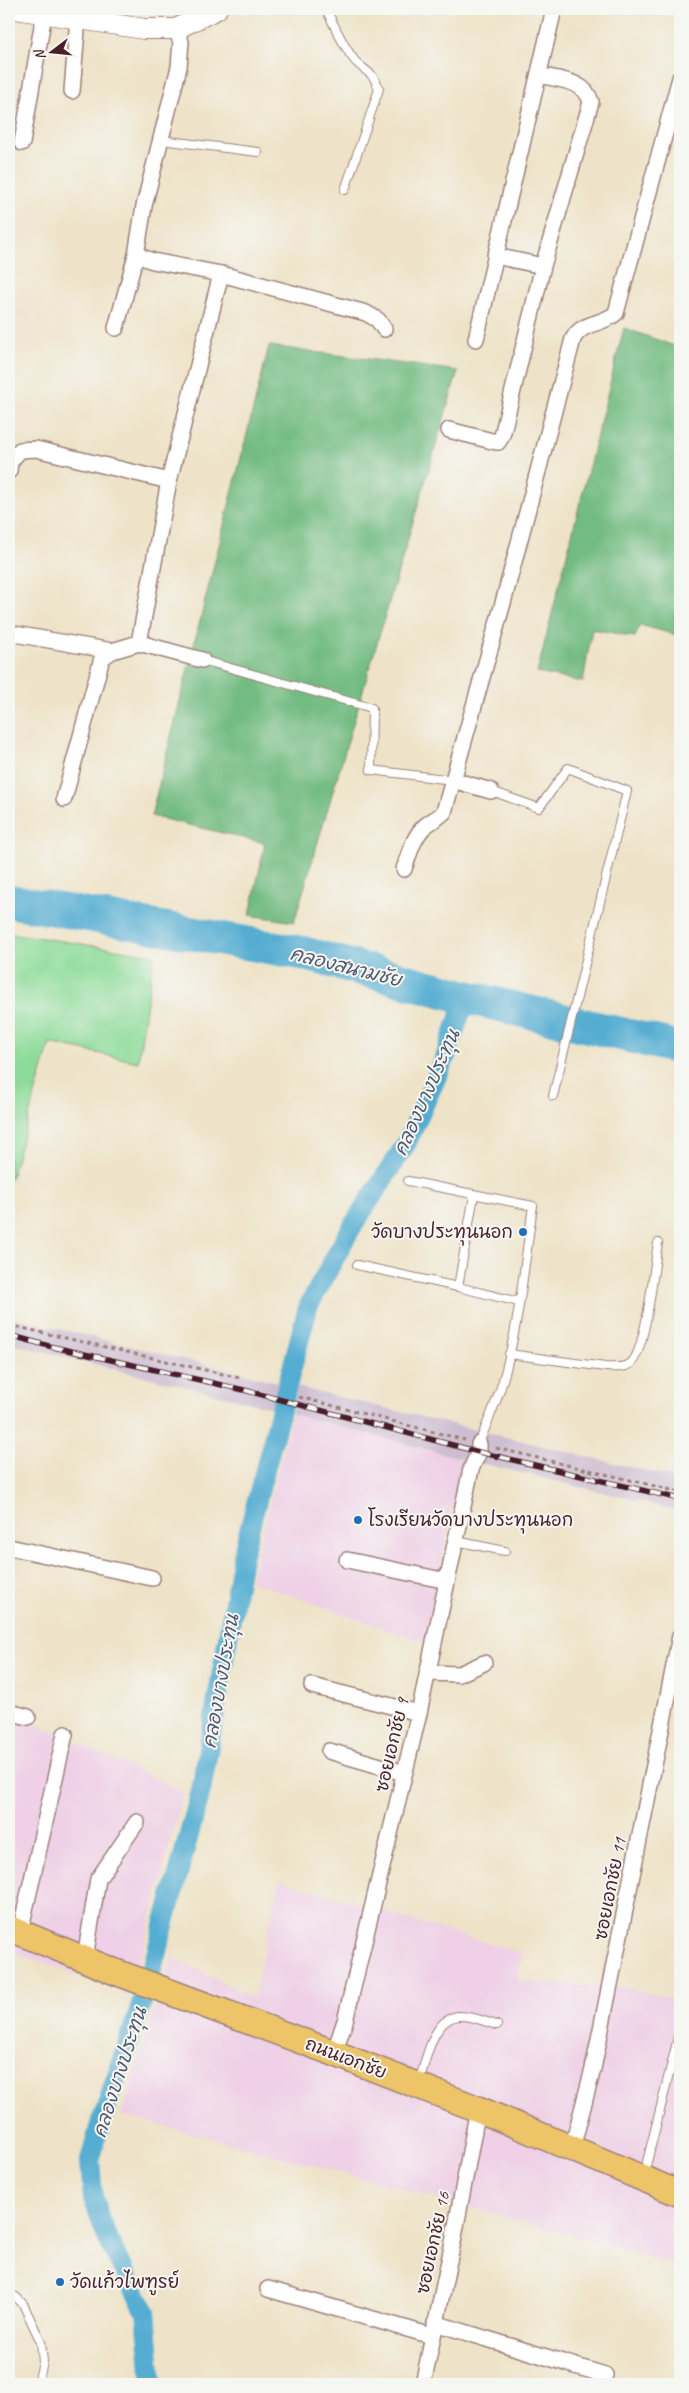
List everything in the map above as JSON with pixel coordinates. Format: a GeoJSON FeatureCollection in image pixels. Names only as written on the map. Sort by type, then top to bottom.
{"type":"FeatureCollection","features":[{"type":"Feature","properties":{"kind":"main road","name":"ถนนเอกชัย"},"geometry":{"type":"LineString","coordinates":[[14,1930],[113,1971],[478,2109],[680,2194]]}},
{"type":"Feature","properties":{"kind":"street"},"geometry":{"type":"LineString","coordinates":[[16,9],[44,14],[89,16],[144,29],[176,29],[217,9]]}},
{"type":"Feature","properties":{"kind":"street"},"geometry":{"type":"LineString","coordinates":[[476,339],[540,76],[554,9]]}},
{"type":"Feature","properties":{"kind":"street"},"geometry":{"type":"LineString","coordinates":[[22,143],[44,14]]}},
{"type":"Feature","properties":{"kind":"street"},"geometry":{"type":"LineString","coordinates":[[72,91],[89,16]]}},
{"type":"Feature","properties":{"kind":"street"},"geometry":{"type":"LineString","coordinates":[[116,328],[136,255],[144,206],[179,68],[181,42],[176,29]]}},
{"type":"Feature","properties":{"kind":"street"},"geometry":{"type":"LineString","coordinates":[[449,430],[492,442],[498,442],[502,436],[543,266],[591,102],[589,93],[581,86],[540,76]]}},
{"type":"Feature","properties":{"kind":"street"},"geometry":{"type":"LineString","coordinates":[[404,869],[416,836],[426,825],[437,819],[444,812],[506,594],[573,339],[577,332],[595,322],[610,318],[616,313],[680,78]]}},
{"type":"Feature","properties":{"kind":"street"},"geometry":{"type":"LineString","coordinates":[[136,255],[153,261],[221,274],[366,313],[378,320],[384,329]]}},
{"type":"Feature","properties":{"kind":"street"},"geometry":{"type":"LineString","coordinates":[[495,256],[543,266]]}},
{"type":"Feature","properties":{"kind":"street"},"geometry":{"type":"LineString","coordinates":[[139,643],[169,481],[221,274]]}},
{"type":"Feature","properties":{"kind":"street"},"geometry":{"type":"LineString","coordinates":[[9,471],[10,462],[20,450],[36,449],[169,481]]}},
{"type":"Feature","properties":{"kind":"street"},"geometry":{"type":"LineString","coordinates":[[9,633],[112,651]]}},
{"type":"Feature","properties":{"kind":"street"},"geometry":{"type":"LineString","coordinates":[[64,799],[102,658],[112,651],[139,643],[202,660]]}},
{"type":"Feature","properties":{"kind":"street"},"geometry":{"type":"LineString","coordinates":[[453,780],[491,791]]}},
{"type":"Feature","properties":{"kind":"street","name":"ซอยเอกชัย 9"},"geometry":{"type":"LineString","coordinates":[[334,2053],[345,2021],[419,1713],[471,1469],[479,1452],[479,1444]]}},
{"type":"Feature","properties":{"kind":"street"},"geometry":{"type":"LineString","coordinates":[[9,1547],[152,1578]]}},
{"type":"Feature","properties":{"kind":"street"},"geometry":{"type":"LineString","coordinates":[[347,1560],[447,1581]]}},
{"type":"Feature","properties":{"kind":"street","name":"ซอยเอกชัย 11"},"geometry":{"type":"LineString","coordinates":[[572,2148],[593,2069],[680,1636]]}},
{"type":"Feature","properties":{"kind":"street"},"geometry":{"type":"LineString","coordinates":[[427,1673],[459,1674],[484,1662]]}},
{"type":"Feature","properties":{"kind":"street"},"geometry":{"type":"LineString","coordinates":[[312,1686],[419,1713]]}},
{"type":"Feature","properties":{"kind":"street"},"geometry":{"type":"LineString","coordinates":[[9,1712],[28,1716]]}},
{"type":"Feature","properties":{"kind":"street"},"geometry":{"type":"LineString","coordinates":[[14,1930],[65,1734]]}},
{"type":"Feature","properties":{"kind":"street"},"geometry":{"type":"LineString","coordinates":[[329,1751],[404,1774]]}},
{"type":"Feature","properties":{"kind":"street"},"geometry":{"type":"LineString","coordinates":[[85,1958],[98,1879],[137,1822]]}},
{"type":"Feature","properties":{"kind":"street","name":"ซอยเอกชัย 16"},"geometry":{"type":"LineString","coordinates":[[423,2384],[453,2242],[478,2109]]}},
{"type":"Feature","properties":{"kind":"street"},"geometry":{"type":"LineString","coordinates":[[268,2289],[605,2375]]}},
{"type":"Feature","properties":{"kind":"lane"},"geometry":{"type":"LineString","coordinates":[[326,9],[353,59],[371,73],[379,89],[345,190]]}},
{"type":"Feature","properties":{"kind":"lane"},"geometry":{"type":"LineString","coordinates":[[161,140],[258,152]]}},
{"type":"Feature","properties":{"kind":"lane"},"geometry":{"type":"LineString","coordinates":[[202,660],[372,708],[371,770],[453,780]]}},
{"type":"Feature","properties":{"kind":"lane"},"geometry":{"type":"LineString","coordinates":[[491,791],[539,808],[568,768],[627,790],[553,1096]]}},
{"type":"Feature","properties":{"kind":"lane"},"geometry":{"type":"LineString","coordinates":[[408,1181],[533,1206],[519,1302],[509,1354],[501,1388],[479,1444]]}},
{"type":"Feature","properties":{"kind":"lane"},"geometry":{"type":"LineString","coordinates":[[458,1287],[474,1194]]}},
{"type":"Feature","properties":{"kind":"lane"},"geometry":{"type":"LineString","coordinates":[[509,1354],[606,1367],[620,1367],[630,1364],[638,1356],[658,1243]]}},
{"type":"Feature","properties":{"kind":"lane"},"geometry":{"type":"LineString","coordinates":[[356,1266],[519,1302]]}},
{"type":"Feature","properties":{"kind":"lane"},"geometry":{"type":"LineString","coordinates":[[456,1541],[505,1551]]}},
{"type":"Feature","properties":{"kind":"lane"},"geometry":{"type":"LineString","coordinates":[[418,2086],[433,2038],[446,2020],[459,2016],[497,2025]]}},
{"type":"Feature","properties":{"kind":"lane"},"geometry":{"type":"LineString","coordinates":[[643,2179],[680,2030]]}},
{"type":"Feature","properties":{"kind":"lane"},"geometry":{"type":"LineString","coordinates":[[9,2295],[16,2297],[23,2304],[41,2342],[44,2362],[38,2384]]}},
{"type":"Feature","properties":{"kind":"path"},"geometry":{"type":"LineString","coordinates":[[9,1325],[240,1378]]}},
{"type":"Feature","properties":{"kind":"shaded area"},"geometry":{"type":"Polygon","coordinates":[[[9,1317],[278,1382],[272,1408],[9,1343],[9,1317]]]}},
{"type":"Feature","properties":{"kind":"shaded area"},"geometry":{"type":"Polygon","coordinates":[[[297,1387],[680,1479],[680,1511],[464,1459],[292,1414],[297,1387]]]}},
{"type":"Feature","properties":{"kind":"shaded area","name":"โรงเรียนวัดบางประทุนนอก"},"geometry":{"type":"Polygon","coordinates":[[[292,1414],[464,1459],[424,1642],[250,1581],[292,1414]]]}},
{"type":"Feature","properties":{"kind":"shaded area"},"geometry":{"type":"Polygon","coordinates":[[[9,1717],[43,1727],[183,1792],[132,1996],[9,1950],[9,1717]]]}},
{"type":"Feature","properties":{"kind":"shaded area"},"geometry":{"type":"Polygon","coordinates":[[[280,1880],[523,1954],[517,1982],[627,1988],[680,2001],[680,2266],[441,2199],[121,2115],[172,1957],[253,1998],[280,1880]]]}},
{"type":"Feature","properties":{"kind":"green space"},"geometry":{"type":"Polygon","coordinates":[[[624,328],[680,348],[680,636],[640,625],[635,637],[592,629],[583,682],[537,673],[624,328]]]}},
{"type":"Feature","properties":{"kind":"green space"},"geometry":{"type":"Polygon","coordinates":[[[269,346],[458,371],[294,922],[250,915],[265,843],[151,816],[269,346]]]}},
{"type":"Feature","properties":{"kind":"green space"},"geometry":{"type":"Polygon","coordinates":[[[9,933],[154,955],[138,1062],[50,1043],[11,1178],[9,1178],[9,933]]]}},
{"type":"Feature","properties":{"kind":"waterway","name":"คลองสนามชัย"},"geometry":{"type":"LineString","coordinates":[[9,901],[302,953],[466,997],[680,1048]]}},
{"type":"Feature","properties":{"kind":"waterway","name":"คลองบางประทุน"},"geometry":{"type":"LineString","coordinates":[[152,2384],[146,2312],[108,2240],[93,2198],[90,2161],[99,2128],[147,1987],[201,1791],[242,1557],[308,1307],[350,1230],[406,1144],[444,1061],[466,997]]}},
{"type":"Feature","properties":{"kind":"railway"},"geometry":{"type":"LineString","coordinates":[[9,1335],[49,1346],[244,1390],[479,1452],[680,1499]]}},
{"type":"Feature","properties":{"kind":"place","name":"วัดบางประทุนนอก"},"geometry":{"type":"Point","coordinates":[523,1232]}},
{"type":"Feature","properties":{"kind":"place","name":"โรงเรียนวัดบางประทุนนอก"},"geometry":{"type":"Point","coordinates":[358,1520]}},
{"type":"Feature","properties":{"kind":"place","name":"วัดแก้วไพฑูรย์"},"geometry":{"type":"Point","coordinates":[60,2282]}}]}
